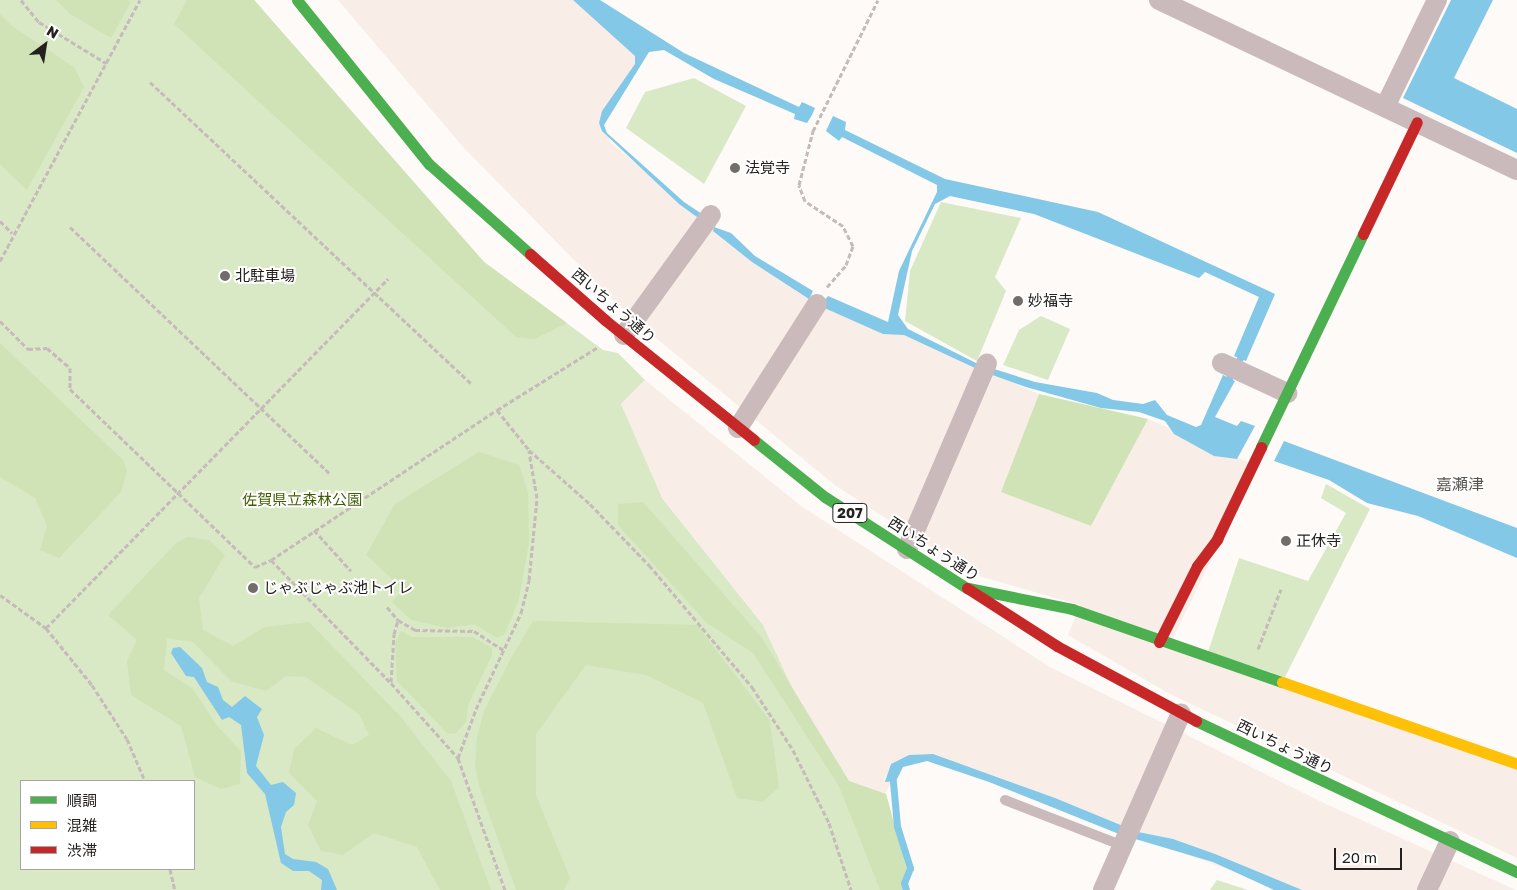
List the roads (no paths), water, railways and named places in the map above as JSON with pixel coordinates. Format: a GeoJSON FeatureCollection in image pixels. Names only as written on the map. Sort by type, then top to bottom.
{"type":"FeatureCollection","features":[{"type":"Feature","properties":{"kind":"main road","name":"西いちょう通り"},"geometry":{"type":"LineString","coordinates":[[297,0],[429,164],[624,335],[824,497],[1057,646],[1182,714],[1517,872]]}},
{"type":"Feature","properties":{"kind":"main road"},"geometry":{"type":"LineString","coordinates":[[1159,642],[1197,566],[1217,539],[1417,122]]}},
{"type":"Feature","properties":{"kind":"main road"},"geometry":{"type":"LineString","coordinates":[[967,588],[1072,609],[1159,642],[1250,670],[1517,764]]}},
{"type":"Feature","properties":{"kind":"street"},"geometry":{"type":"LineString","coordinates":[[1159,0],[1517,170]]}},
{"type":"Feature","properties":{"kind":"street"},"geometry":{"type":"LineString","coordinates":[[1385,107],[1437,0]]}},
{"type":"Feature","properties":{"kind":"street"},"geometry":{"type":"LineString","coordinates":[[624,335],[707,221]]}},
{"type":"Feature","properties":{"kind":"street"},"geometry":{"type":"LineString","coordinates":[[738,428],[820,297]]}},
{"type":"Feature","properties":{"kind":"street"},"geometry":{"type":"LineString","coordinates":[[1222,363],[1287,393]]}},
{"type":"Feature","properties":{"kind":"street"},"geometry":{"type":"LineString","coordinates":[[907,549],[984,369]]}},
{"type":"Feature","properties":{"kind":"street"},"geometry":{"type":"LineString","coordinates":[[1103,890],[1121,845],[1182,714]]}},
{"type":"Feature","properties":{"kind":"street"},"geometry":{"type":"LineString","coordinates":[[1427,890],[1450,841]]}},
{"type":"Feature","properties":{"kind":"lane"},"geometry":{"type":"LineString","coordinates":[[1006,800],[1121,845]]}},
{"type":"Feature","properties":{"kind":"water"},"geometry":{"type":"Polygon","coordinates":[[[573,0],[600,0],[684,53],[799,107],[802,102],[815,108],[812,115],[807,123],[794,119],[795,114],[714,79],[664,50],[649,52],[604,125],[607,133],[684,202],[702,214],[697,217],[679,204],[602,131],[599,123],[602,111],[635,64],[635,56],[573,0]]]}},
{"type":"Feature","properties":{"kind":"water"},"geometry":{"type":"Polygon","coordinates":[[[1451,0],[1493,0],[1454,78],[1517,109],[1517,153],[1403,98],[1451,0]]]}},
{"type":"Feature","properties":{"kind":"water"},"geometry":{"type":"Polygon","coordinates":[[[833,116],[846,122],[845,130],[945,179],[1098,212],[1275,294],[1246,361],[1234,356],[1259,297],[1205,272],[1199,278],[1034,214],[950,196],[935,204],[912,251],[898,315],[908,329],[978,364],[975,368],[904,335],[883,334],[820,306],[828,296],[888,322],[899,271],[937,192],[937,185],[842,137],[839,141],[826,131],[833,116]]]}},
{"type":"Feature","properties":{"kind":"water"},"geometry":{"type":"Polygon","coordinates":[[[714,227],[731,233],[755,256],[813,291],[809,299],[752,262],[713,231],[714,227]]]}},
{"type":"Feature","properties":{"kind":"water"},"geometry":{"type":"Polygon","coordinates":[[[991,368],[1035,382],[1097,393],[1113,400],[1143,404],[1155,400],[1167,415],[1196,427],[1201,425],[1223,375],[1235,381],[1215,417],[1237,426],[1241,421],[1255,426],[1237,459],[1214,456],[1174,434],[1165,421],[1139,412],[1101,408],[1026,387],[987,373],[991,368]]]}},
{"type":"Feature","properties":{"kind":"water"},"geometry":{"type":"Polygon","coordinates":[[[1284,441],[1517,528],[1517,558],[1418,516],[1367,503],[1329,480],[1274,461],[1284,441]]]}},
{"type":"Feature","properties":{"kind":"water"},"geometry":{"type":"Polygon","coordinates":[[[180,647],[202,668],[207,682],[218,687],[223,700],[232,707],[245,696],[262,709],[257,717],[264,735],[256,766],[271,785],[283,782],[296,793],[294,805],[286,812],[281,827],[285,854],[293,859],[316,862],[328,869],[337,890],[321,890],[322,880],[309,871],[293,871],[281,863],[265,794],[247,773],[241,725],[229,717],[222,720],[194,677],[186,676],[171,653],[173,648],[180,647]]]}},
{"type":"Feature","properties":{"kind":"water"},"geometry":{"type":"Polygon","coordinates":[[[933,754],[1055,798],[1123,826],[1119,834],[989,782],[927,761],[903,767],[896,781],[885,782],[891,764],[909,755],[933,754]]]}},
{"type":"Feature","properties":{"kind":"water"},"geometry":{"type":"Polygon","coordinates":[[[1133,831],[1173,839],[1302,890],[1274,890],[1213,862],[1132,838],[1133,831]]]}},
{"type":"Feature","properties":{"kind":"waterway"},"geometry":{"type":"LineString","coordinates":[[1229,378],[1240,358]]}},
{"type":"Feature","properties":{"kind":"waterway"},"geometry":{"type":"LineString","coordinates":[[893,782],[897,826],[910,868],[904,883],[906,890]]}},
{"type":"Feature","properties":{"kind":"place","name":"法覚寺"},"geometry":{"type":"Point","coordinates":[735,168]}},
{"type":"Feature","properties":{"kind":"place","name":"北駐車場"},"geometry":{"type":"Point","coordinates":[225,276]}},
{"type":"Feature","properties":{"kind":"place","name":"妙福寺"},"geometry":{"type":"Point","coordinates":[1018,301]}},
{"type":"Feature","properties":{"kind":"place","name":"正休寺"},"geometry":{"type":"Point","coordinates":[1286,541]}},
{"type":"Feature","properties":{"kind":"place","name":"じゃぶじゃぶ池トイレ"},"geometry":{"type":"Point","coordinates":[253,588]}},
{"type":"Feature","properties":{"kind":"district","name":"嘉瀬津"},"geometry":{"type":"Point","coordinates":[1460,484]}},
{"type":"Feature","properties":{"kind":"park label","name":"佐賀県立森林公園"},"geometry":{"type":"Point","coordinates":[302,500]}}]}
